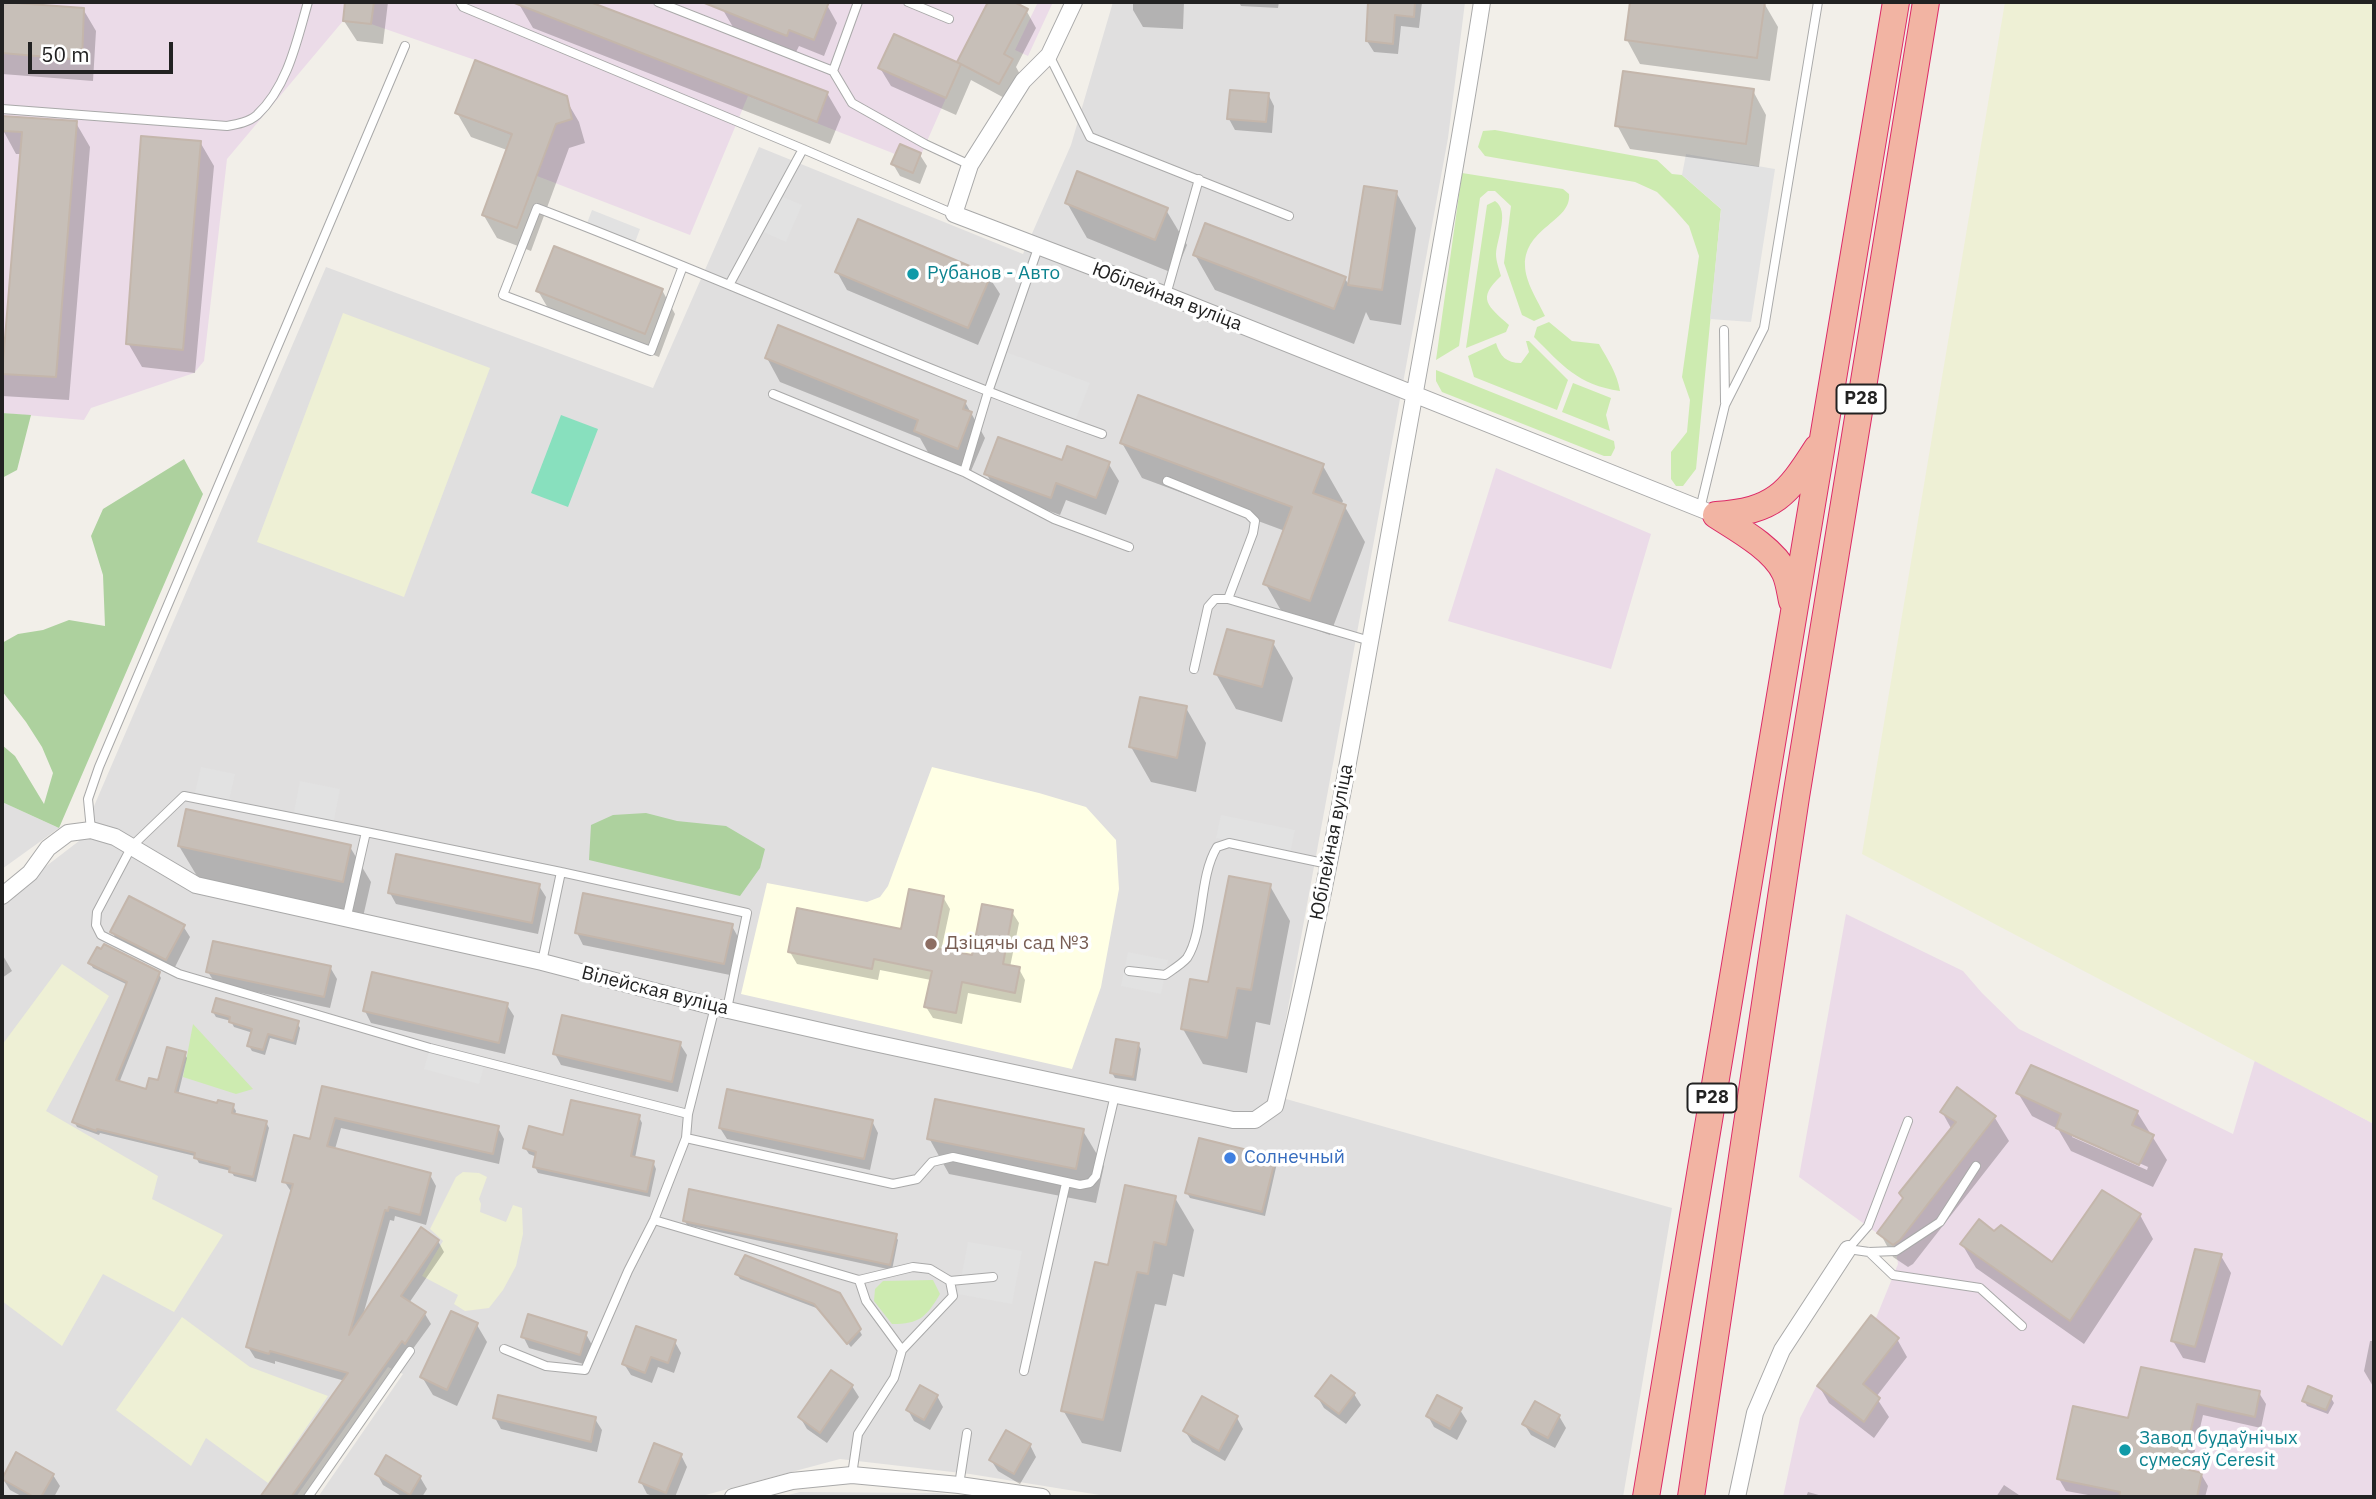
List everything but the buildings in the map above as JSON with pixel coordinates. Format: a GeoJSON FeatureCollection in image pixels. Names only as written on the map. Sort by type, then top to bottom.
{"type":"FeatureCollection","features":[{"type":"Feature","properties":{"kind":"highway","name":"Р28"},"geometry":{"type":"LineString","coordinates":[[1646,1497],[1896,2]]}},
{"type":"Feature","properties":{"kind":"highway","name":"Р28"},"geometry":{"type":"LineString","coordinates":[[1691,1497],[1796,797],[1926,2]]}},
{"type":"Feature","properties":{"kind":"highway"},"geometry":{"type":"LineString","coordinates":[[1708,512],[1747,513],[1766,505],[1787,490],[1824,437]]}},
{"type":"Feature","properties":{"kind":"highway"},"geometry":{"type":"LineString","coordinates":[[1708,512],[1741,531],[1779,563],[1786,575],[1794,612]]}},
{"type":"Feature","properties":{"kind":"street"},"geometry":{"type":"LineString","coordinates":[[954,214],[970,165],[1023,81],[1049,55],[1074,2]]}},
{"type":"Feature","properties":{"kind":"street","name":"Юбілейная вуліца"},"geometry":{"type":"LineString","coordinates":[[1291,1041],[1370,641],[1456,166],[1482,2]]}},
{"type":"Feature","properties":{"kind":"street","name":"Юбілейная вуліца"},"geometry":{"type":"LineString","coordinates":[[954,214],[1167,295],[1414,394]]}},
{"type":"Feature","properties":{"kind":"street"},"geometry":{"type":"LineString","coordinates":[[1414,394],[1708,512]]}},
{"type":"Feature","properties":{"kind":"street"},"geometry":{"type":"LineString","coordinates":[[2,896],[30,873],[48,848],[68,833],[91,830]]}},
{"type":"Feature","properties":{"kind":"street","name":"Вілейская вуліца"},"geometry":{"type":"LineString","coordinates":[[91,830],[115,837],[196,885],[542,962],[721,1008],[1233,1120],[1255,1120],[1275,1106],[1291,1041]]}},
{"type":"Feature","properties":{"kind":"street"},"geometry":{"type":"LineString","coordinates":[[1737,1497],[1755,1413],[1782,1350],[1848,1249]]}},
{"type":"Feature","properties":{"kind":"street"},"geometry":{"type":"LineString","coordinates":[[733,1497],[792,1481],[852,1475],[959,1485],[1042,1497]]}},
{"type":"Feature","properties":{"kind":"lane"},"geometry":{"type":"LineString","coordinates":[[2,109],[228,126],[243,123],[256,116],[281,80],[291,60],[307,2]]}},
{"type":"Feature","properties":{"kind":"lane"},"geometry":{"type":"LineString","coordinates":[[460,2],[463,7],[954,214]]}},
{"type":"Feature","properties":{"kind":"lane"},"geometry":{"type":"LineString","coordinates":[[658,2],[833,71],[852,103],[925,144],[970,165]]}},
{"type":"Feature","properties":{"kind":"lane"},"geometry":{"type":"LineString","coordinates":[[833,71],[858,2]]}},
{"type":"Feature","properties":{"kind":"lane"},"geometry":{"type":"LineString","coordinates":[[908,2],[949,19]]}},
{"type":"Feature","properties":{"kind":"lane"},"geometry":{"type":"LineString","coordinates":[[1725,405],[1764,328],[1818,2]]}},
{"type":"Feature","properties":{"kind":"lane"},"geometry":{"type":"LineString","coordinates":[[91,830],[88,799],[99,766],[405,46]]}},
{"type":"Feature","properties":{"kind":"lane"},"geometry":{"type":"LineString","coordinates":[[1049,55],[1090,137],[1289,216]]}},
{"type":"Feature","properties":{"kind":"lane"},"geometry":{"type":"LineString","coordinates":[[729,285],[803,149]]}},
{"type":"Feature","properties":{"kind":"lane"},"geometry":{"type":"LineString","coordinates":[[1167,295],[1199,179]]}},
{"type":"Feature","properties":{"kind":"lane"},"geometry":{"type":"LineString","coordinates":[[684,266],[651,351],[503,295],[537,208],[684,266],[988,392],[1102,434]]}},
{"type":"Feature","properties":{"kind":"lane"},"geometry":{"type":"LineString","coordinates":[[964,472],[988,392],[1038,248]]}},
{"type":"Feature","properties":{"kind":"lane"},"geometry":{"type":"LineString","coordinates":[[1708,512],[1725,405],[1724,330]]}},
{"type":"Feature","properties":{"kind":"lane"},"geometry":{"type":"LineString","coordinates":[[773,394],[964,472],[1054,519],[1129,547]]}},
{"type":"Feature","properties":{"kind":"lane"},"geometry":{"type":"LineString","coordinates":[[1167,481],[1248,514],[1255,521],[1228,599]]}},
{"type":"Feature","properties":{"kind":"lane"},"geometry":{"type":"LineString","coordinates":[[1194,669],[1208,607],[1215,599],[1228,599],[1370,641]]}},
{"type":"Feature","properties":{"kind":"lane"},"geometry":{"type":"LineString","coordinates":[[504,1349],[546,1366],[585,1370],[628,1271],[654,1220],[686,1138],[688,1114],[747,913],[561,872],[184,796],[132,846],[97,912],[96,925],[101,935],[179,974],[417,1045],[688,1114]]}},
{"type":"Feature","properties":{"kind":"lane"},"geometry":{"type":"LineString","coordinates":[[346,920],[366,832]]}},
{"type":"Feature","properties":{"kind":"lane"},"geometry":{"type":"LineString","coordinates":[[1129,971],[1165,975],[1186,959],[1194,939],[1210,859],[1217,847],[1228,843],[1328,864]]}},
{"type":"Feature","properties":{"kind":"lane"},"geometry":{"type":"LineString","coordinates":[[542,962],[561,872]]}},
{"type":"Feature","properties":{"kind":"lane"},"geometry":{"type":"LineString","coordinates":[[686,1138],[893,1184],[916,1179],[932,1162],[953,1157],[1080,1185],[1090,1184],[1096,1176],[1115,1095]]}},
{"type":"Feature","properties":{"kind":"lane"},"geometry":{"type":"LineString","coordinates":[[1848,1249],[1868,1226],[1908,1121]]}},
{"type":"Feature","properties":{"kind":"lane"},"geometry":{"type":"LineString","coordinates":[[1848,1249],[1869,1252],[1896,1251],[1940,1223],[1976,1166]]}},
{"type":"Feature","properties":{"kind":"lane"},"geometry":{"type":"LineString","coordinates":[[1024,1371],[1066,1182]]}},
{"type":"Feature","properties":{"kind":"lane"},"geometry":{"type":"LineString","coordinates":[[654,1220],[859,1280],[913,1267],[930,1269],[950,1281],[993,1277]]}},
{"type":"Feature","properties":{"kind":"lane"},"geometry":{"type":"LineString","coordinates":[[1869,1252],[1893,1275],[1980,1287],[2022,1326]]}},
{"type":"Feature","properties":{"kind":"lane"},"geometry":{"type":"LineString","coordinates":[[859,1280],[866,1301],[902,1350]]}},
{"type":"Feature","properties":{"kind":"lane"},"geometry":{"type":"LineString","coordinates":[[852,1475],[858,1434],[894,1378],[902,1350],[953,1296],[950,1281]]}},
{"type":"Feature","properties":{"kind":"lane"},"geometry":{"type":"LineString","coordinates":[[308,1497],[410,1351]]}},
{"type":"Feature","properties":{"kind":"lane"},"geometry":{"type":"LineString","coordinates":[[959,1485],[967,1433]]}},
{"type":"Feature","properties":{"kind":"shaded area"},"geometry":{"type":"Polygon","coordinates":[[[2,2],[1023,2],[1021,5],[1028,9],[1004,53],[1013,59],[999,84],[961,64],[913,173],[891,164],[895,154],[748,96],[690,235],[537,176],[517,228],[482,215],[511,135],[455,113],[475,60],[371,24],[343,21],[227,159],[204,361],[194,373],[91,408],[84,420],[2,413],[2,2]]]}},
{"type":"Feature","properties":{"kind":"shaded area"},"geometry":{"type":"Polygon","coordinates":[[[1038,2],[1053,2],[1028,56],[1015,50],[1038,2]]]}},
{"type":"Feature","properties":{"kind":"shaded area"},"geometry":{"type":"Polygon","coordinates":[[[1113,2],[1465,2],[1448,138],[1272,1095],[1672,1208],[1623,1497],[1112,1497],[970,1474],[840,1459],[698,1497],[318,1497],[403,1374],[388,1367],[296,1497],[2,1495],[2,900],[79,841],[326,267],[653,388],[759,147],[1023,254],[1071,145],[1113,2]]]}},
{"type":"Feature","properties":{"kind":"shaded area"},"geometry":{"type":"Polygon","coordinates":[[[2005,2],[2374,2],[2374,1124],[1862,854],[2005,2]]]}},
{"type":"Feature","properties":{"kind":"shaded area"},"geometry":{"type":"Polygon","coordinates":[[[1686,154],[1775,169],[1751,322],[1710,319],[1721,209],[1682,175],[1686,154]]]}},
{"type":"Feature","properties":{"kind":"shaded area"},"geometry":{"type":"Polygon","coordinates":[[[778,195],[802,205],[786,242],[759,230],[778,195]]]}},
{"type":"Feature","properties":{"kind":"shaded area"},"geometry":{"type":"Polygon","coordinates":[[[592,210],[640,229],[634,245],[586,226],[592,210]]]}},
{"type":"Feature","properties":{"kind":"shaded area"},"geometry":{"type":"Polygon","coordinates":[[[343,313],[490,368],[404,597],[257,542],[343,313]]]}},
{"type":"Feature","properties":{"kind":"shaded area"},"geometry":{"type":"Polygon","coordinates":[[[1003,351],[1090,383],[1074,424],[988,392],[1003,351]]]}},
{"type":"Feature","properties":{"kind":"shaded area"},"geometry":{"type":"Polygon","coordinates":[[[1496,468],[1651,534],[1611,669],[1448,621],[1496,468]]]}},
{"type":"Feature","properties":{"kind":"shaded area"},"geometry":{"type":"Polygon","coordinates":[[[201,767],[235,774],[228,805],[194,797],[201,767]]]}},
{"type":"Feature","properties":{"kind":"shaded area","name":"Дзіцячы сад №3"},"geometry":{"type":"Polygon","coordinates":[[[932,767],[1086,807],[1116,840],[1119,889],[1101,987],[1072,1069],[741,994],[767,883],[867,902],[880,897],[888,886],[932,767]]]}},
{"type":"Feature","properties":{"kind":"shaded area"},"geometry":{"type":"Polygon","coordinates":[[[300,781],[340,789],[333,825],[293,817],[300,781]]]}},
{"type":"Feature","properties":{"kind":"shaded area"},"geometry":{"type":"Polygon","coordinates":[[[2,802],[59,828],[2,869],[2,802]]]}},
{"type":"Feature","properties":{"kind":"shaded area"},"geometry":{"type":"Polygon","coordinates":[[[1221,815],[1295,830],[1290,853],[1216,838],[1221,815]]]}},
{"type":"Feature","properties":{"kind":"shaded area"},"geometry":{"type":"Polygon","coordinates":[[[1846,914],[1963,971],[2019,1029],[2233,1134],[2255,1060],[2374,1124],[2374,1497],[1783,1497],[1800,1418],[1817,1385],[1872,1315],[1876,1318],[1898,1264],[1895,1246],[1799,1177],[1846,914]]]}},
{"type":"Feature","properties":{"kind":"shaded area"},"geometry":{"type":"Polygon","coordinates":[[[1128,952],[1168,960],[1161,994],[1121,986],[1128,952]]]}},
{"type":"Feature","properties":{"kind":"shaded area"},"geometry":{"type":"Polygon","coordinates":[[[62,964],[109,996],[46,1111],[158,1176],[152,1199],[223,1235],[174,1312],[103,1274],[62,1346],[2,1301],[2,1045],[62,964]]]}},
{"type":"Feature","properties":{"kind":"shaded area"},"geometry":{"type":"Polygon","coordinates":[[[430,1048],[485,1063],[479,1084],[424,1069],[430,1048]]]}},
{"type":"Feature","properties":{"kind":"shaded area"},"geometry":{"type":"Polygon","coordinates":[[[463,1172],[479,1173],[487,1177],[479,1199],[480,1212],[506,1222],[513,1205],[522,1208],[523,1234],[516,1266],[503,1290],[489,1308],[465,1311],[454,1304],[458,1295],[422,1276],[443,1241],[430,1229],[456,1177],[463,1172]]]}},
{"type":"Feature","properties":{"kind":"shaded area"},"geometry":{"type":"Polygon","coordinates":[[[968,1242],[1022,1251],[1012,1304],[958,1294],[968,1242]]]}},
{"type":"Feature","properties":{"kind":"shaded area"},"geometry":{"type":"Polygon","coordinates":[[[182,1317],[250,1367],[328,1396],[268,1483],[206,1438],[191,1466],[116,1410],[182,1317]]]}},
{"type":"Feature","properties":{"kind":"shaded area"},"geometry":{"type":"Polygon","coordinates":[[[800,1492],[938,1493],[965,1497],[780,1497],[800,1492]]]}},
{"type":"Feature","properties":{"kind":"green space"},"geometry":{"type":"Polygon","coordinates":[[[1495,130],[1657,160],[1672,174],[1682,175],[1721,209],[1696,469],[1683,486],[1676,486],[1671,479],[1671,452],[1687,432],[1690,400],[1682,377],[1699,256],[1689,226],[1657,192],[1635,182],[1485,156],[1478,147],[1483,131],[1495,130]]]}},
{"type":"Feature","properties":{"kind":"green space"},"geometry":{"type":"Polygon","coordinates":[[[1462,173],[1563,189],[1569,194],[1568,203],[1532,242],[1527,252],[1527,278],[1545,316],[1534,321],[1522,315],[1504,263],[1511,206],[1495,191],[1488,191],[1480,198],[1459,346],[1436,360],[1462,173]]]}},
{"type":"Feature","properties":{"kind":"green space"},"geometry":{"type":"Polygon","coordinates":[[[1495,201],[1502,211],[1496,254],[1501,276],[1493,284],[1487,297],[1495,313],[1509,325],[1506,332],[1466,348],[1487,205],[1495,201]]]}},
{"type":"Feature","properties":{"kind":"green space"},"geometry":{"type":"Polygon","coordinates":[[[1549,322],[1572,341],[1599,344],[1614,372],[1620,391],[1582,379],[1553,356],[1534,337],[1537,327],[1549,322]]]}},
{"type":"Feature","properties":{"kind":"green space"},"geometry":{"type":"Polygon","coordinates":[[[1526,341],[1568,380],[1557,410],[1474,377],[1468,356],[1496,343],[1504,358],[1521,363],[1529,352],[1526,341]]]}},
{"type":"Feature","properties":{"kind":"green space"},"geometry":{"type":"Polygon","coordinates":[[[1436,370],[1614,441],[1615,448],[1611,456],[1604,456],[1442,392],[1436,381],[1436,370]]]}},
{"type":"Feature","properties":{"kind":"green space"},"geometry":{"type":"Polygon","coordinates":[[[1573,383],[1611,398],[1606,415],[1610,431],[1562,412],[1573,383]]]}},
{"type":"Feature","properties":{"kind":"green space"},"geometry":{"type":"Polygon","coordinates":[[[2,413],[31,415],[17,470],[2,478],[2,413]]]}},
{"type":"Feature","properties":{"kind":"green space"},"geometry":{"type":"Polygon","coordinates":[[[561,415],[598,429],[568,507],[531,493],[561,415]]]}},
{"type":"Feature","properties":{"kind":"green space"},"geometry":{"type":"Polygon","coordinates":[[[184,459],[203,494],[59,828],[2,802],[2,745],[15,756],[44,804],[53,773],[42,747],[2,691],[2,643],[18,634],[43,630],[69,620],[105,626],[103,575],[91,536],[103,509],[184,459]]]}},
{"type":"Feature","properties":{"kind":"green space"},"geometry":{"type":"Polygon","coordinates":[[[646,813],[677,821],[726,826],[765,849],[760,868],[740,896],[589,860],[591,825],[613,815],[646,813]]]}},
{"type":"Feature","properties":{"kind":"green space"},"geometry":{"type":"Polygon","coordinates":[[[193,1024],[253,1089],[236,1094],[183,1077],[193,1024]]]}},
{"type":"Feature","properties":{"kind":"green space"},"geometry":{"type":"Polygon","coordinates":[[[933,1280],[940,1294],[926,1314],[916,1321],[892,1324],[874,1301],[875,1289],[883,1281],[933,1280]]]}},
{"type":"Feature","properties":{"kind":"place","name":"Рубанов - Авто"},"geometry":{"type":"Point","coordinates":[913,274]}},
{"type":"Feature","properties":{"kind":"place","name":"Дзіцячы сад №3"},"geometry":{"type":"Point","coordinates":[931,944]}},
{"type":"Feature","properties":{"kind":"place","name":"Солнечный"},"geometry":{"type":"Point","coordinates":[1230,1158]}},
{"type":"Feature","properties":{"kind":"place","name":"Завод будаўнічых сумесяў Ceresit"},"geometry":{"type":"Point","coordinates":[2125,1450]}}]}
